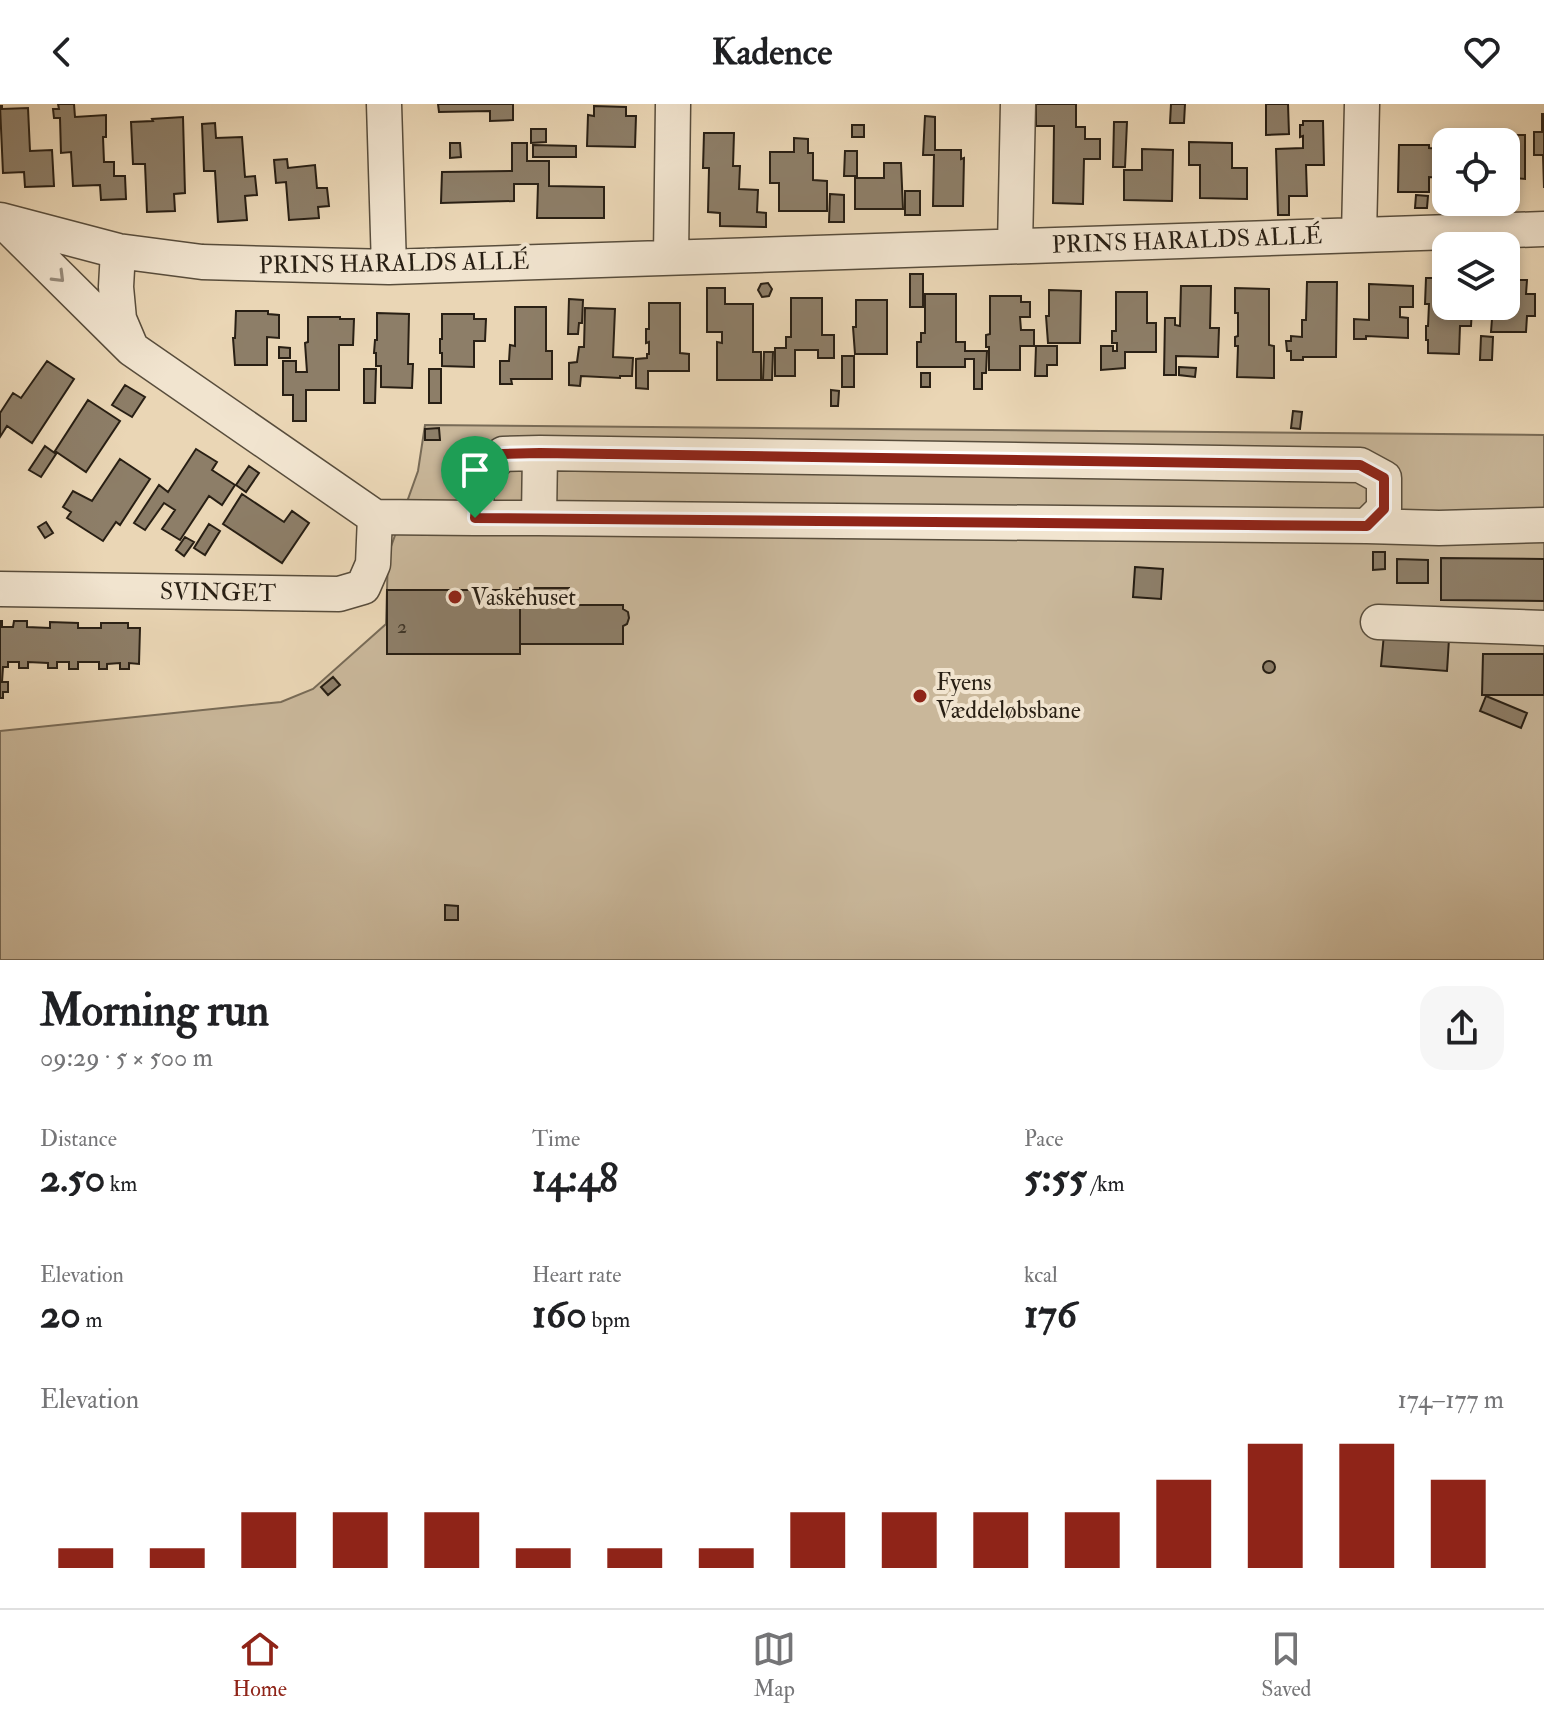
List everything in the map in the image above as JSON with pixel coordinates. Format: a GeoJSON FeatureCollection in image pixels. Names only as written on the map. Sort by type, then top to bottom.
{"type":"FeatureCollection","features":[{"type":"Feature","properties":{"kind":"street"},"geometry":{"type":"LineString","coordinates":[[384,104],[389,267]]}},
{"type":"Feature","properties":{"kind":"street"},"geometry":{"type":"LineString","coordinates":[[671,257],[673,104]]}},
{"type":"Feature","properties":{"kind":"street","name":"PRINS HARALDS ALLÉ"},"geometry":{"type":"LineString","coordinates":[[1015,246],[1018,104]]}},
{"type":"Feature","properties":{"kind":"street"},"geometry":{"type":"LineString","coordinates":[[1359,235],[1362,104]]}},
{"type":"Feature","properties":{"kind":"street","name":"PRINS HARALDS ALLÉ"},"geometry":{"type":"LineString","coordinates":[[2,221],[118,251],[202,262],[389,267],[1544,229]]}},
{"type":"Feature","properties":{"kind":"street","name":"PRINS HARALDS ALLÉ"},"geometry":{"type":"LineString","coordinates":[[2,221],[132,349],[375,517]]}},
{"type":"Feature","properties":{"kind":"street"},"geometry":{"type":"LineString","coordinates":[[118,251],[116,287],[119,319],[132,349]]}},
{"type":"Feature","properties":{"kind":"street"},"geometry":{"type":"LineString","coordinates":[[475,518],[478,476],[503,454],[540,453],[1360,465],[1384,478],[1384,509],[1367,526]]}},
{"type":"Feature","properties":{"kind":"street"},"geometry":{"type":"LineString","coordinates":[[539,518],[540,453]]}},
{"type":"Feature","properties":{"kind":"street"},"geometry":{"type":"LineString","coordinates":[[375,517],[1439,528],[1544,525]]}},
{"type":"Feature","properties":{"kind":"street","name":"SVINGET"},"geometry":{"type":"LineString","coordinates":[[0,589],[339,594],[363,587],[373,564],[375,517]]}},
{"type":"Feature","properties":{"kind":"street"},"geometry":{"type":"LineString","coordinates":[[1378,622],[1544,628]]}},
{"type":"Feature","properties":{"kind":"shaded area","name":"Fyens Væddeløbsbane"},"geometry":{"type":"Polygon","coordinates":[[[425,425],[1544,435],[1544,960],[0,960],[0,731],[281,702],[313,689],[386,624],[388,555],[418,471],[425,425]]]}},
{"type":"Feature","properties":{"kind":"building"},"geometry":{"type":"Polygon","coordinates":[[[58,104],[74,104],[75,117],[106,115],[104,162],[114,162],[114,176],[125,176],[126,199],[101,200],[100,185],[73,186],[71,152],[61,153],[60,118],[54,118],[53,109],[59,109],[58,104]]]}},
{"type":"Feature","properties":{"kind":"building"},"geometry":{"type":"Polygon","coordinates":[[[438,104],[513,104],[513,120],[490,121],[490,111],[439,112],[438,104]]]}},
{"type":"Feature","properties":{"kind":"building"},"geometry":{"type":"Polygon","coordinates":[[[1036,104],[1076,104],[1076,127],[1085,127],[1085,139],[1100,139],[1100,159],[1084,159],[1083,204],[1053,203],[1054,126],[1036,126],[1036,104]]]}},
{"type":"Feature","properties":{"kind":"building"},"geometry":{"type":"Polygon","coordinates":[[[1171,104],[1185,104],[1184,123],[1170,123],[1171,104]]]}},
{"type":"Feature","properties":{"kind":"building"},"geometry":{"type":"Polygon","coordinates":[[[1266,104],[1288,104],[1289,134],[1266,135],[1266,104]]]}},
{"type":"Feature","properties":{"kind":"building"},"geometry":{"type":"Polygon","coordinates":[[[0,106],[2,109],[28,108],[30,151],[52,150],[54,186],[25,187],[24,172],[3,173],[0,106]]]}},
{"type":"Feature","properties":{"kind":"building"},"geometry":{"type":"Polygon","coordinates":[[[594,106],[626,107],[626,116],[636,116],[635,147],[587,146],[588,115],[594,116],[594,106]]]}},
{"type":"Feature","properties":{"kind":"building"},"geometry":{"type":"Polygon","coordinates":[[[1542,114],[1544,188],[1543,155],[1534,155],[1534,132],[1542,132],[1542,114]]]}},
{"type":"Feature","properties":{"kind":"building"},"geometry":{"type":"Polygon","coordinates":[[[925,116],[935,117],[935,150],[961,150],[961,159],[964,158],[963,206],[933,206],[934,155],[923,155],[925,116]]]}},
{"type":"Feature","properties":{"kind":"building"},"geometry":{"type":"Polygon","coordinates":[[[183,117],[185,193],[174,194],[175,211],[147,212],[145,164],[133,164],[131,122],[183,117]]]}},
{"type":"Feature","properties":{"kind":"building"},"geometry":{"type":"Polygon","coordinates":[[[1303,121],[1323,121],[1324,165],[1306,165],[1307,196],[1289,196],[1289,215],[1278,215],[1276,149],[1303,148],[1300,125],[1303,121]]]}},
{"type":"Feature","properties":{"kind":"building"},"geometry":{"type":"Polygon","coordinates":[[[1114,122],[1127,122],[1125,167],[1113,167],[1114,122]]]}},
{"type":"Feature","properties":{"kind":"building"},"geometry":{"type":"Polygon","coordinates":[[[215,123],[216,138],[242,137],[245,177],[255,176],[257,195],[245,196],[247,220],[218,222],[215,171],[204,171],[202,124],[215,123]]]}},
{"type":"Feature","properties":{"kind":"building"},"geometry":{"type":"Polygon","coordinates":[[[852,125],[864,125],[864,137],[852,137],[852,125]]]}},
{"type":"Feature","properties":{"kind":"building"},"geometry":{"type":"Polygon","coordinates":[[[531,129],[546,129],[546,142],[531,143],[531,129]]]}},
{"type":"Feature","properties":{"kind":"building"},"geometry":{"type":"Polygon","coordinates":[[[704,133],[734,133],[733,166],[740,166],[739,189],[758,190],[757,212],[766,213],[766,227],[720,226],[720,213],[708,212],[709,168],[703,168],[704,133]]]}},
{"type":"Feature","properties":{"kind":"building"},"geometry":{"type":"Polygon","coordinates":[[[1520,135],[1525,135],[1525,179],[1520,178],[1520,135]]]}},
{"type":"Feature","properties":{"kind":"building"},"geometry":{"type":"Polygon","coordinates":[[[794,138],[808,139],[808,153],[813,153],[813,180],[827,181],[827,211],[779,211],[779,183],[770,183],[770,152],[794,152],[794,138]]]}},
{"type":"Feature","properties":{"kind":"building"},"geometry":{"type":"Polygon","coordinates":[[[1189,142],[1232,143],[1232,168],[1247,168],[1247,199],[1200,198],[1200,165],[1189,165],[1189,142]]]}},
{"type":"Feature","properties":{"kind":"building"},"geometry":{"type":"Polygon","coordinates":[[[450,143],[460,143],[461,157],[450,158],[450,143]]]}},
{"type":"Feature","properties":{"kind":"building"},"geometry":{"type":"Polygon","coordinates":[[[512,143],[527,143],[527,161],[549,161],[549,186],[604,187],[604,218],[537,218],[538,184],[514,184],[514,201],[441,203],[442,172],[512,171],[512,143]]]}},
{"type":"Feature","properties":{"kind":"building"},"geometry":{"type":"Polygon","coordinates":[[[533,145],[576,146],[576,157],[533,157],[533,145]]]}},
{"type":"Feature","properties":{"kind":"building"},"geometry":{"type":"Polygon","coordinates":[[[1399,145],[1429,145],[1432,148],[1432,177],[1429,177],[1429,192],[1398,192],[1399,145]]]}},
{"type":"Feature","properties":{"kind":"building"},"geometry":{"type":"Polygon","coordinates":[[[1142,149],[1173,150],[1172,201],[1124,200],[1124,170],[1142,170],[1142,149]]]}},
{"type":"Feature","properties":{"kind":"building"},"geometry":{"type":"Polygon","coordinates":[[[845,151],[857,151],[857,176],[844,176],[845,151]]]}},
{"type":"Feature","properties":{"kind":"building"},"geometry":{"type":"Polygon","coordinates":[[[287,159],[288,168],[315,165],[317,188],[327,188],[329,206],[318,207],[319,218],[289,220],[286,182],[276,183],[274,160],[287,159]]]}},
{"type":"Feature","properties":{"kind":"building"},"geometry":{"type":"Polygon","coordinates":[[[884,163],[901,163],[903,209],[855,209],[855,178],[884,178],[884,163]]]}},
{"type":"Feature","properties":{"kind":"building"},"geometry":{"type":"Polygon","coordinates":[[[905,191],[920,191],[920,215],[905,215],[905,191]]]}},
{"type":"Feature","properties":{"kind":"building"},"geometry":{"type":"Polygon","coordinates":[[[830,194],[844,195],[844,222],[829,222],[830,194]]]}},
{"type":"Feature","properties":{"kind":"building"},"geometry":{"type":"Polygon","coordinates":[[[1416,195],[1428,196],[1427,208],[1415,208],[1416,195]]]}},
{"type":"Feature","properties":{"kind":"building"},"geometry":{"type":"Polygon","coordinates":[[[910,274],[923,274],[923,307],[910,307],[910,274]]]}},
{"type":"Feature","properties":{"kind":"building"},"geometry":{"type":"Polygon","coordinates":[[[1426,278],[1432,278],[1432,320],[1471,320],[1471,326],[1460,326],[1459,354],[1428,353],[1426,326],[1429,304],[1425,304],[1426,278]]]}},
{"type":"Feature","properties":{"kind":"building"},"geometry":{"type":"Polygon","coordinates":[[[1520,280],[1527,280],[1526,294],[1535,294],[1535,316],[1527,316],[1526,332],[1491,332],[1492,320],[1520,320],[1520,280]]]}},
{"type":"Feature","properties":{"kind":"building"},"geometry":{"type":"Polygon","coordinates":[[[1307,282],[1337,282],[1336,357],[1291,360],[1291,351],[1287,351],[1286,341],[1291,341],[1291,336],[1302,337],[1302,320],[1306,320],[1307,282]]]}},
{"type":"Feature","properties":{"kind":"building"},"geometry":{"type":"Polygon","coordinates":[[[768,283],[772,289],[769,296],[762,297],[758,290],[761,284],[768,283]]]}},
{"type":"Feature","properties":{"kind":"building"},"geometry":{"type":"Polygon","coordinates":[[[1369,284],[1413,286],[1413,307],[1400,307],[1400,317],[1408,318],[1408,338],[1366,336],[1366,339],[1354,339],[1354,319],[1369,320],[1369,284]]]}},
{"type":"Feature","properties":{"kind":"building"},"geometry":{"type":"Polygon","coordinates":[[[1181,286],[1211,286],[1210,328],[1219,328],[1218,357],[1176,356],[1176,375],[1164,375],[1165,318],[1175,318],[1175,325],[1180,326],[1181,286]]]}},
{"type":"Feature","properties":{"kind":"building"},"geometry":{"type":"Polygon","coordinates":[[[707,288],[725,288],[725,304],[753,304],[753,352],[761,352],[761,380],[717,380],[717,342],[722,343],[722,332],[707,332],[707,288]]]}},
{"type":"Feature","properties":{"kind":"building"},"geometry":{"type":"Polygon","coordinates":[[[1235,288],[1269,289],[1269,345],[1274,346],[1274,378],[1237,377],[1238,346],[1235,346],[1235,337],[1238,336],[1238,313],[1235,313],[1235,288]]]}},
{"type":"Feature","properties":{"kind":"building"},"geometry":{"type":"Polygon","coordinates":[[[1049,290],[1081,291],[1080,343],[1048,343],[1046,316],[1049,316],[1049,290]]]}},
{"type":"Feature","properties":{"kind":"building"},"geometry":{"type":"Polygon","coordinates":[[[1116,292],[1147,292],[1147,323],[1156,323],[1156,352],[1125,352],[1125,368],[1101,370],[1101,346],[1113,346],[1113,351],[1117,351],[1117,343],[1112,343],[1112,331],[1116,331],[1116,292]]]}},
{"type":"Feature","properties":{"kind":"building"},"geometry":{"type":"Polygon","coordinates":[[[925,294],[956,294],[956,342],[965,342],[965,351],[987,351],[982,389],[974,389],[974,359],[965,359],[965,367],[917,367],[917,342],[921,342],[921,333],[925,333],[925,294]]]}},
{"type":"Feature","properties":{"kind":"building"},"geometry":{"type":"Polygon","coordinates":[[[990,296],[1021,296],[1021,302],[1030,302],[1030,317],[1020,317],[1021,330],[1034,330],[1034,346],[1020,346],[1020,370],[989,370],[986,335],[990,334],[990,296]]]}},
{"type":"Feature","properties":{"kind":"building"},"geometry":{"type":"Polygon","coordinates":[[[791,298],[822,298],[822,335],[834,335],[834,358],[818,358],[818,350],[795,350],[795,376],[775,376],[775,348],[786,348],[786,337],[791,337],[791,298]]]}},
{"type":"Feature","properties":{"kind":"building"},"geometry":{"type":"Polygon","coordinates":[[[569,299],[583,300],[578,334],[568,334],[569,299]]]}},
{"type":"Feature","properties":{"kind":"building"},"geometry":{"type":"Polygon","coordinates":[[[856,300],[887,300],[887,354],[855,354],[853,327],[856,327],[856,300]]]}},
{"type":"Feature","properties":{"kind":"building"},"geometry":{"type":"Polygon","coordinates":[[[649,303],[680,303],[680,353],[689,354],[689,371],[648,371],[648,389],[636,388],[636,359],[647,358],[649,354],[646,329],[649,329],[649,303]]]}},
{"type":"Feature","properties":{"kind":"building"},"geometry":{"type":"Polygon","coordinates":[[[515,307],[546,307],[546,351],[552,351],[552,379],[511,379],[512,384],[500,384],[500,361],[509,361],[510,345],[515,346],[515,307]]]}},
{"type":"Feature","properties":{"kind":"building"},"geometry":{"type":"Polygon","coordinates":[[[585,308],[615,309],[613,357],[633,358],[632,376],[581,376],[580,386],[569,385],[569,363],[577,362],[579,347],[584,347],[585,308]]]}},
{"type":"Feature","properties":{"kind":"building"},"geometry":{"type":"Polygon","coordinates":[[[236,311],[268,311],[268,314],[279,315],[279,338],[267,337],[267,365],[235,365],[233,338],[236,311]]]}},
{"type":"Feature","properties":{"kind":"building"},"geometry":{"type":"Polygon","coordinates":[[[377,313],[409,314],[408,364],[413,364],[412,388],[381,387],[381,366],[376,366],[374,353],[377,313]]]}},
{"type":"Feature","properties":{"kind":"building"},"geometry":{"type":"Polygon","coordinates":[[[442,314],[474,314],[474,319],[486,319],[485,341],[474,341],[474,367],[442,366],[442,314]]]}},
{"type":"Feature","properties":{"kind":"building"},"geometry":{"type":"Polygon","coordinates":[[[308,317],[354,319],[353,345],[339,345],[339,390],[306,390],[306,421],[293,421],[293,395],[283,395],[283,361],[296,361],[296,372],[307,372],[305,343],[308,342],[308,317]]]}},
{"type":"Feature","properties":{"kind":"building"},"geometry":{"type":"Polygon","coordinates":[[[1481,336],[1493,337],[1492,360],[1480,360],[1481,336]]]}},
{"type":"Feature","properties":{"kind":"building"},"geometry":{"type":"Polygon","coordinates":[[[1036,346],[1057,346],[1057,365],[1047,365],[1047,376],[1035,376],[1036,346]]]}},
{"type":"Feature","properties":{"kind":"building"},"geometry":{"type":"Polygon","coordinates":[[[279,347],[290,348],[290,358],[279,358],[279,347]]]}},
{"type":"Feature","properties":{"kind":"building"},"geometry":{"type":"Polygon","coordinates":[[[764,352],[773,352],[772,380],[763,380],[764,352]]]}},
{"type":"Feature","properties":{"kind":"building"},"geometry":{"type":"Polygon","coordinates":[[[842,356],[854,356],[854,387],[842,387],[842,356]]]}},
{"type":"Feature","properties":{"kind":"building"},"geometry":{"type":"Polygon","coordinates":[[[47,361],[74,379],[32,443],[7,426],[0,437],[0,413],[13,393],[21,398],[47,361]]]}},
{"type":"Feature","properties":{"kind":"building"},"geometry":{"type":"Polygon","coordinates":[[[1179,367],[1196,368],[1195,377],[1179,375],[1179,367]]]}},
{"type":"Feature","properties":{"kind":"building"},"geometry":{"type":"Polygon","coordinates":[[[364,369],[376,369],[375,403],[364,403],[364,369]]]}},
{"type":"Feature","properties":{"kind":"building"},"geometry":{"type":"Polygon","coordinates":[[[429,369],[441,369],[441,403],[429,403],[429,369]]]}},
{"type":"Feature","properties":{"kind":"building"},"geometry":{"type":"Polygon","coordinates":[[[921,373],[930,373],[930,387],[921,387],[921,373]]]}},
{"type":"Feature","properties":{"kind":"building"},"geometry":{"type":"Polygon","coordinates":[[[125,385],[145,397],[132,417],[112,405],[125,385]]]}},
{"type":"Feature","properties":{"kind":"building"},"geometry":{"type":"Polygon","coordinates":[[[831,390],[839,391],[838,406],[831,406],[831,390]]]}},
{"type":"Feature","properties":{"kind":"building"},"geometry":{"type":"Polygon","coordinates":[[[88,400],[120,421],[86,472],[55,451],[88,400]]]}},
{"type":"Feature","properties":{"kind":"building"},"geometry":{"type":"Polygon","coordinates":[[[1293,411],[1302,412],[1300,429],[1291,428],[1293,411]]]}},
{"type":"Feature","properties":{"kind":"building"},"geometry":{"type":"Polygon","coordinates":[[[439,428],[440,440],[425,440],[425,429],[439,428]]]}},
{"type":"Feature","properties":{"kind":"building"},"geometry":{"type":"Polygon","coordinates":[[[45,446],[56,454],[41,477],[29,470],[45,446]]]}},
{"type":"Feature","properties":{"kind":"building"},"geometry":{"type":"Polygon","coordinates":[[[196,449],[217,462],[212,470],[235,485],[222,505],[209,496],[180,540],[162,529],[175,510],[164,503],[145,530],[134,523],[159,485],[168,492],[196,449]]]}},
{"type":"Feature","properties":{"kind":"building"},"geometry":{"type":"Polygon","coordinates":[[[120,459],[150,479],[120,525],[116,522],[103,541],[67,518],[71,512],[63,507],[73,491],[92,501],[120,459]]]}},
{"type":"Feature","properties":{"kind":"building"},"geometry":{"type":"Polygon","coordinates":[[[249,466],[259,473],[246,492],[236,485],[249,466]]]}},
{"type":"Feature","properties":{"kind":"building"},"geometry":{"type":"Polygon","coordinates":[[[242,494],[284,522],[292,511],[309,523],[282,563],[223,524],[242,494]]]}},
{"type":"Feature","properties":{"kind":"building"},"geometry":{"type":"Polygon","coordinates":[[[46,522],[53,533],[45,538],[38,527],[46,522]]]}},
{"type":"Feature","properties":{"kind":"building"},"geometry":{"type":"Polygon","coordinates":[[[209,524],[220,531],[205,555],[194,548],[209,524]]]}},
{"type":"Feature","properties":{"kind":"building"},"geometry":{"type":"Polygon","coordinates":[[[185,537],[194,542],[184,556],[176,550],[185,537]]]}},
{"type":"Feature","properties":{"kind":"building"},"geometry":{"type":"Polygon","coordinates":[[[1373,552],[1385,552],[1385,569],[1373,570],[1373,552]]]}},
{"type":"Feature","properties":{"kind":"building"},"geometry":{"type":"Polygon","coordinates":[[[1441,558],[1544,559],[1544,601],[1441,600],[1441,558]]]}},
{"type":"Feature","properties":{"kind":"building"},"geometry":{"type":"Polygon","coordinates":[[[1397,559],[1428,560],[1428,583],[1397,583],[1397,559]]]}},
{"type":"Feature","properties":{"kind":"building"},"geometry":{"type":"Polygon","coordinates":[[[1135,567],[1163,569],[1161,599],[1133,597],[1135,567]]]}},
{"type":"Feature","properties":{"kind":"building"},"geometry":{"type":"Polygon","coordinates":[[[520,588],[569,588],[569,605],[520,605],[520,588]]]}},
{"type":"Feature","properties":{"kind":"building"},"geometry":{"type":"Polygon","coordinates":[[[387,590],[520,590],[520,654],[387,654],[387,590]]]}},
{"type":"Feature","properties":{"kind":"building"},"geometry":{"type":"Polygon","coordinates":[[[520,605],[623,605],[629,618],[623,626],[623,644],[520,644],[520,605]]]}},
{"type":"Feature","properties":{"kind":"building"},"geometry":{"type":"Polygon","coordinates":[[[0,621],[2,627],[13,627],[14,621],[27,621],[27,627],[50,628],[50,622],[78,623],[78,628],[101,628],[101,623],[128,623],[128,628],[140,628],[139,664],[129,663],[129,669],[120,669],[120,663],[107,664],[107,669],[99,669],[99,662],[78,662],[78,669],[69,669],[69,662],[57,662],[57,668],[48,668],[48,663],[28,662],[28,668],[19,668],[19,662],[8,662],[8,667],[3,667],[2,682],[8,682],[8,692],[3,692],[3,698],[0,698],[0,621]]]}},
{"type":"Feature","properties":{"kind":"building"},"geometry":{"type":"Polygon","coordinates":[[[1384,634],[1449,639],[1447,671],[1381,666],[1384,634]]]}},
{"type":"Feature","properties":{"kind":"building"},"geometry":{"type":"Polygon","coordinates":[[[1483,654],[1544,654],[1544,695],[1482,695],[1483,654]]]}},
{"type":"Feature","properties":{"kind":"building"},"geometry":{"type":"Polygon","coordinates":[[[1269,661],[1275,667],[1269,673],[1263,667],[1269,661]]]}},
{"type":"Feature","properties":{"kind":"building"},"geometry":{"type":"Polygon","coordinates":[[[333,677],[340,685],[328,695],[321,687],[333,677]]]}},
{"type":"Feature","properties":{"kind":"building"},"geometry":{"type":"Polygon","coordinates":[[[1486,696],[1527,713],[1521,728],[1480,711],[1486,696]]]}},
{"type":"Feature","properties":{"kind":"building"},"geometry":{"type":"Polygon","coordinates":[[[445,905],[458,906],[458,920],[445,920],[445,905]]]}},
{"type":"Feature","properties":{"kind":"place","name":"Vaskehuset"},"geometry":{"type":"Point","coordinates":[455,597]}},
{"type":"Feature","properties":{"kind":"place","name":"Fyens Væddeløbsbane"},"geometry":{"type":"Point","coordinates":[920,696]}},
{"type":"Feature","properties":{"kind":"route"},"geometry":{"type":"LineString","coordinates":[[503,454],[1360,465],[1384,478],[1384,509],[1367,526],[475,518],[478,476],[503,454]]}}]}
